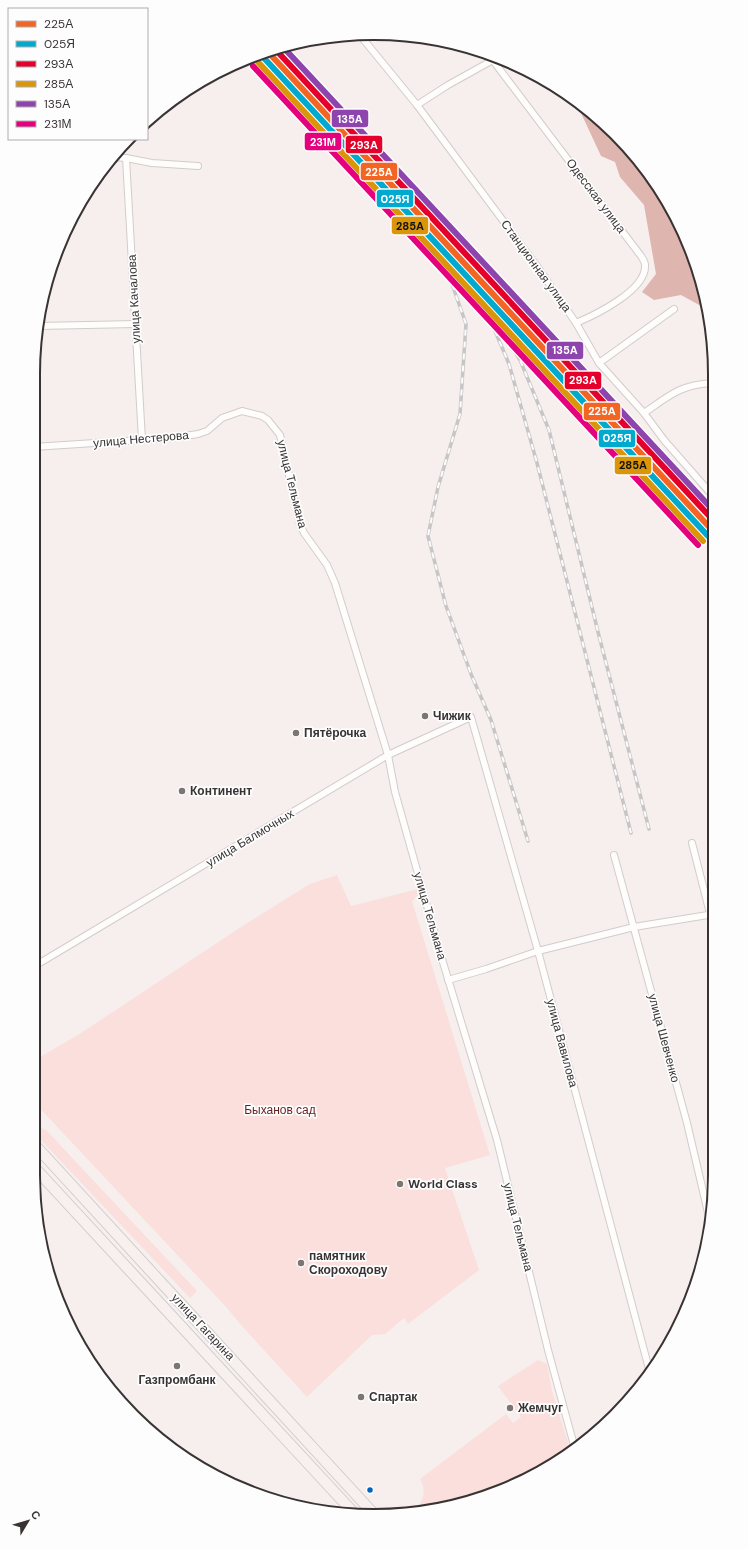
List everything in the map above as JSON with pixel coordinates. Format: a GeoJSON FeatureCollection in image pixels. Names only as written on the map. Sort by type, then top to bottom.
{"type":"FeatureCollection","features":[{"type":"Feature","properties":{"kind":"main road","name":"улица Гагарина"},"geometry":{"type":"LineString","coordinates":[[40,1151],[369,1509]]}},
{"type":"Feature","properties":{"kind":"main road","name":"улица Гагарина"},"geometry":{"type":"LineString","coordinates":[[40,1174],[349,1508]]}},
{"type":"Feature","properties":{"kind":"main road"},"geometry":{"type":"LineString","coordinates":[[141,1283],[138,1277],[141,1271],[147,1270],[152,1273]]}},
{"type":"Feature","properties":{"kind":"street","name":"Станционная улица"},"geometry":{"type":"LineString","coordinates":[[364,40],[417,105],[518,239],[576,323],[599,363],[644,413],[664,440],[708,490]]}},
{"type":"Feature","properties":{"kind":"street"},"geometry":{"type":"LineString","coordinates":[[417,105],[448,85],[491,61]]}},
{"type":"Feature","properties":{"kind":"street","name":"Одесская улица"},"geometry":{"type":"LineString","coordinates":[[495,63],[642,256],[645,264],[644,273],[632,290],[602,312],[576,323]]}},
{"type":"Feature","properties":{"kind":"street"},"geometry":{"type":"LineString","coordinates":[[120,158],[152,163],[198,166]]}},
{"type":"Feature","properties":{"kind":"street","name":"улица Качалова"},"geometry":{"type":"LineString","coordinates":[[126,158],[142,440]]}},
{"type":"Feature","properties":{"kind":"street"},"geometry":{"type":"LineString","coordinates":[[599,363],[674,309]]}},
{"type":"Feature","properties":{"kind":"street"},"geometry":{"type":"LineString","coordinates":[[44,326],[136,324]]}},
{"type":"Feature","properties":{"kind":"street"},"geometry":{"type":"LineString","coordinates":[[644,413],[676,390],[695,384],[708,383]]}},
{"type":"Feature","properties":{"kind":"street","name":"улица Нестерова"},"geometry":{"type":"LineString","coordinates":[[40,447],[142,440],[198,434],[207,431],[222,418],[242,411]]}},
{"type":"Feature","properties":{"kind":"street","name":"улица Тельмана"},"geometry":{"type":"LineString","coordinates":[[242,411],[262,416],[268,420],[280,435],[300,524],[304,533],[327,565],[335,583],[388,755],[396,792],[448,980],[497,1140],[548,1350],[574,1442]]}},
{"type":"Feature","properties":{"kind":"street","name":"улица Балмочных"},"geometry":{"type":"LineString","coordinates":[[40,963],[388,755],[471,717]]}},
{"type":"Feature","properties":{"kind":"street","name":"улица Вавилова"},"geometry":{"type":"LineString","coordinates":[[471,717],[538,952],[648,1366]]}},
{"type":"Feature","properties":{"kind":"street"},"geometry":{"type":"LineString","coordinates":[[692,844],[708,900]]}},
{"type":"Feature","properties":{"kind":"street","name":"улица Шевченко"},"geometry":{"type":"LineString","coordinates":[[614,855],[687,1123],[706,1205]]}},
{"type":"Feature","properties":{"kind":"street"},"geometry":{"type":"LineString","coordinates":[[448,980],[538,952],[634,927],[708,915]]}},
{"type":"Feature","properties":{"kind":"green space","name":"Быханов сад"},"geometry":{"type":"Polygon","coordinates":[[[337,875],[351,906],[418,889],[419,894],[412,901],[490,1155],[445,1168],[479,1270],[408,1324],[404,1318],[385,1334],[372,1335],[307,1397],[227,1308],[40,1108],[40,1057],[78,1035],[244,925],[310,884],[337,875]]]}},
{"type":"Feature","properties":{"kind":"green space"},"geometry":{"type":"Polygon","coordinates":[[[40,1127],[46,1130],[197,1291],[190,1298],[40,1139],[40,1127]]]}},
{"type":"Feature","properties":{"kind":"green space"},"geometry":{"type":"Polygon","coordinates":[[[538,1360],[547,1364],[552,1391],[569,1446],[522,1475],[502,1484],[460,1498],[419,1506],[424,1490],[420,1479],[506,1414],[513,1423],[521,1417],[498,1386],[538,1360]]]}},
{"type":"Feature","properties":{"kind":"shaded area"},"geometry":{"type":"Polygon","coordinates":[[[581,112],[610,138],[652,188],[674,226],[683,246],[701,307],[681,295],[654,300],[642,292],[656,274],[644,205],[620,177],[615,162],[601,156],[581,112]]]}},
{"type":"Feature","properties":{"kind":"railway"},"geometry":{"type":"LineString","coordinates":[[278,54],[300,78]]}},
{"type":"Feature","properties":{"kind":"railway"},"geometry":{"type":"LineString","coordinates":[[265,59],[396,198],[452,284],[466,324],[460,414],[438,487],[428,536],[446,606],[471,674],[491,720],[528,841]]}},
{"type":"Feature","properties":{"kind":"railway"},"geometry":{"type":"LineString","coordinates":[[420,226],[461,274],[496,320],[520,360],[549,430],[598,632],[649,829]]}},
{"type":"Feature","properties":{"kind":"railway"},"geometry":{"type":"LineString","coordinates":[[490,319],[509,364],[537,463],[631,833]]}},
{"type":"Feature","properties":{"kind":"transit line","name":"135А"},"geometry":{"type":"LineString","coordinates":[[287,51],[708,505]]}},
{"type":"Feature","properties":{"kind":"transit line","name":"293А"},"geometry":{"type":"LineString","coordinates":[[279,54],[708,515]]}},
{"type":"Feature","properties":{"kind":"transit line","name":"225А"},"geometry":{"type":"LineString","coordinates":[[272,56],[708,526]]}},
{"type":"Feature","properties":{"kind":"transit line","name":"025Я"},"geometry":{"type":"LineString","coordinates":[[265,59],[708,536]]}},
{"type":"Feature","properties":{"kind":"transit line","name":"285А"},"geometry":{"type":"LineString","coordinates":[[258,62],[703,541]]}},
{"type":"Feature","properties":{"kind":"transit line","name":"231М"},"geometry":{"type":"LineString","coordinates":[[253,66],[698,545]]}},
{"type":"Feature","properties":{"kind":"place","name":"Чижик"},"geometry":{"type":"Point","coordinates":[425,716]}},
{"type":"Feature","properties":{"kind":"place","name":"Пятёрочка"},"geometry":{"type":"Point","coordinates":[296,733]}},
{"type":"Feature","properties":{"kind":"place","name":"Континент"},"geometry":{"type":"Point","coordinates":[182,791]}},
{"type":"Feature","properties":{"kind":"place","name":"World Class"},"geometry":{"type":"Point","coordinates":[400,1184]}},
{"type":"Feature","properties":{"kind":"place","name":"памятник Скороходову"},"geometry":{"type":"Point","coordinates":[301,1263]}},
{"type":"Feature","properties":{"kind":"place","name":"Газпромбанк"},"geometry":{"type":"Point","coordinates":[177,1366]}},
{"type":"Feature","properties":{"kind":"place","name":"Спартак"},"geometry":{"type":"Point","coordinates":[361,1397]}},
{"type":"Feature","properties":{"kind":"place","name":"Жемчуг"},"geometry":{"type":"Point","coordinates":[510,1408]}}]}
